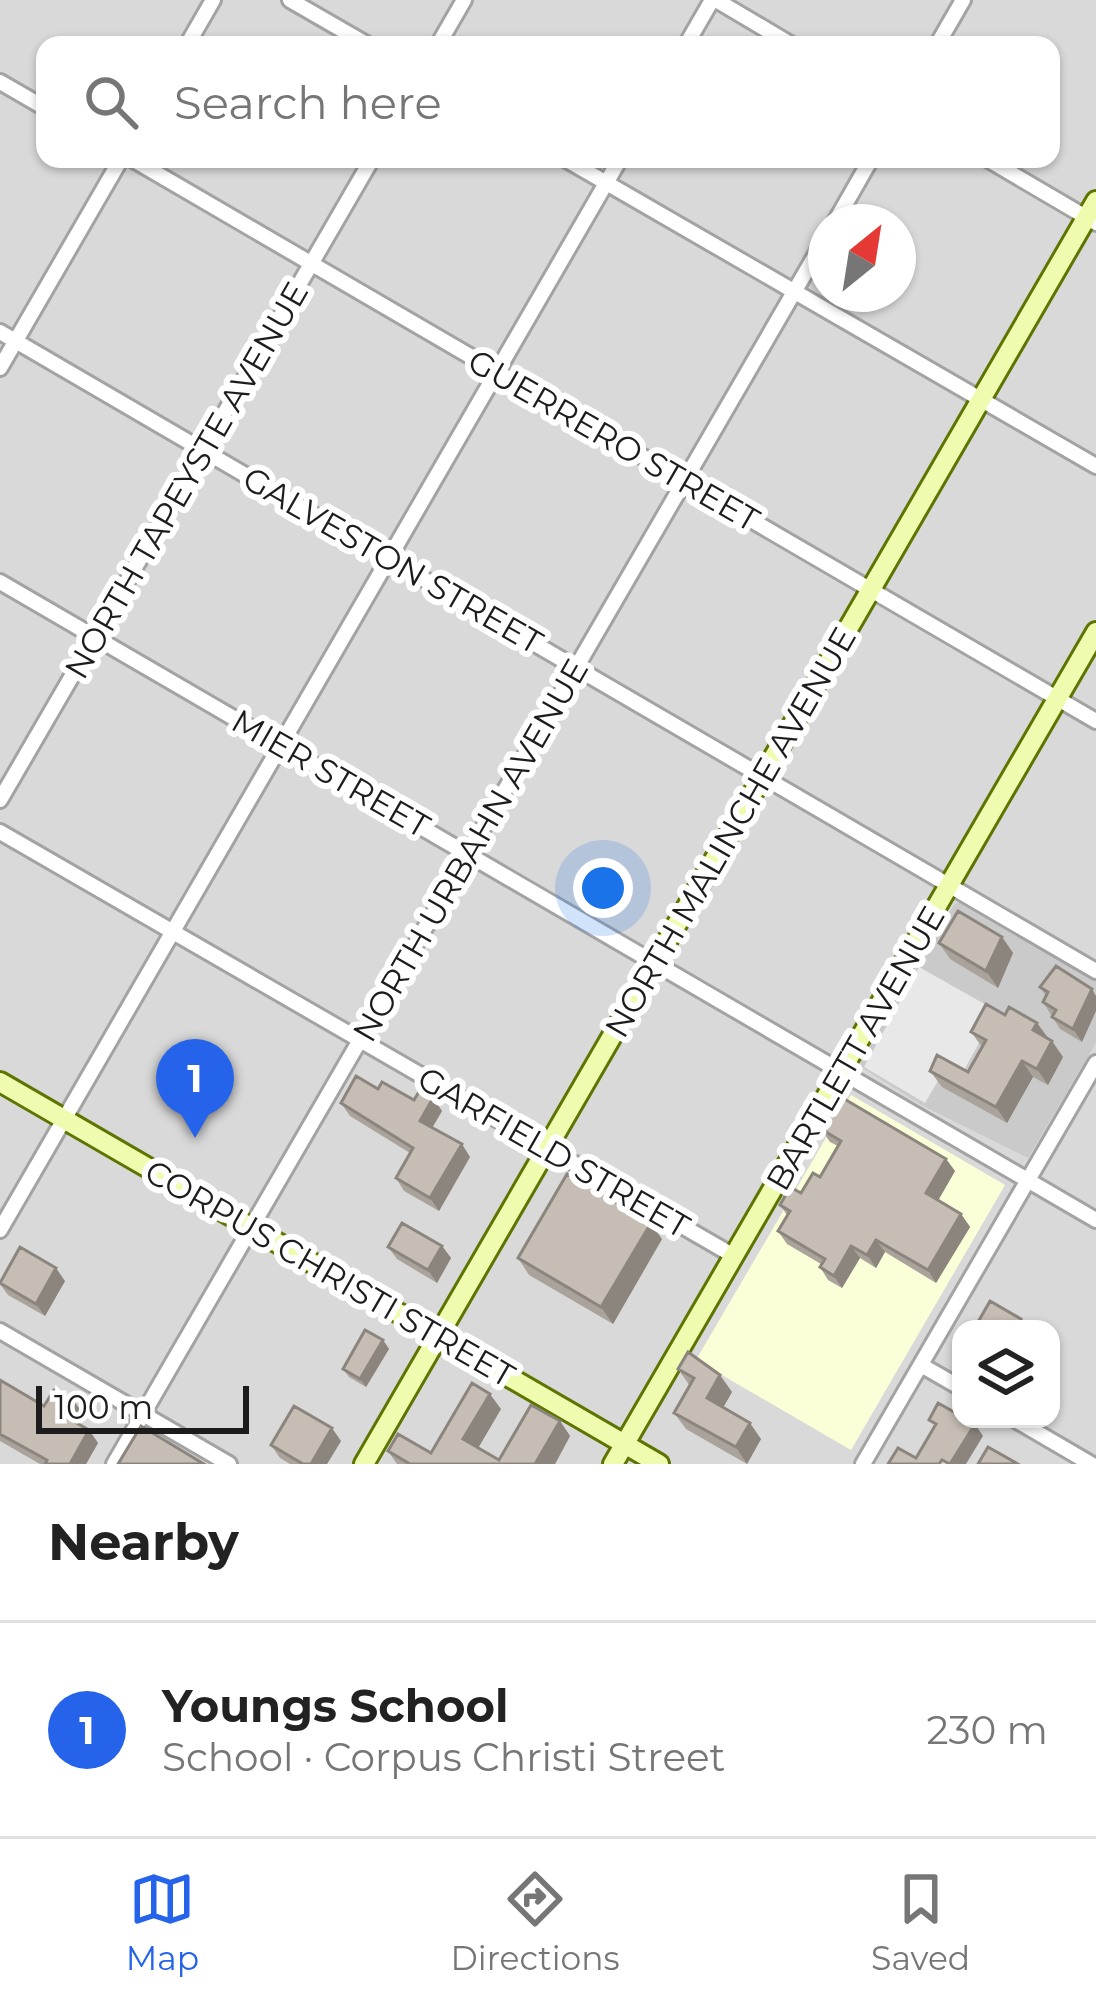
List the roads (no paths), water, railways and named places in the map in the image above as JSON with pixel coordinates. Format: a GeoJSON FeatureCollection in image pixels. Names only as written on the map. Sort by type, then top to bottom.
{"type":"FeatureCollection","features":[{"type":"Feature","properties":{"kind":"main road","name":"NORTH MALINCHE AVENUE"},"geometry":{"type":"LineString","coordinates":[[364,1464],[1093,214]]}},
{"type":"Feature","properties":{"kind":"main road","name":"BARTLETT AVENUE"},"geometry":{"type":"LineString","coordinates":[[613,1464],[1096,632]]}},
{"type":"Feature","properties":{"kind":"main road","name":"CORPUS CHRISTI STREET"},"geometry":{"type":"LineString","coordinates":[[0,1082],[659,1464]]}},
{"type":"Feature","properties":{"kind":"street"},"geometry":{"type":"LineString","coordinates":[[192,36],[213,0]]}},
{"type":"Feature","properties":{"kind":"street"},"geometry":{"type":"LineString","coordinates":[[290,0],[352,36]]}},
{"type":"Feature","properties":{"kind":"street"},"geometry":{"type":"LineString","coordinates":[[443,36],[464,0]]}},
{"type":"Feature","properties":{"kind":"street"},"geometry":{"type":"LineString","coordinates":[[692,36],[714,0],[776,36]]}},
{"type":"Feature","properties":{"kind":"street"},"geometry":{"type":"LineString","coordinates":[[942,36],[963,0]]}},
{"type":"Feature","properties":{"kind":"street"},"geometry":{"type":"LineString","coordinates":[[0,82],[36,103]]}},
{"type":"Feature","properties":{"kind":"street"},"geometry":{"type":"LineString","coordinates":[[0,368],[116,168]]}},
{"type":"Feature","properties":{"kind":"street","name":"GUERRERO STREET"},"geometry":{"type":"LineString","coordinates":[[148,168],[1096,721]]}},
{"type":"Feature","properties":{"kind":"street","name":"NORTH TAPEYSTE AVENUE"},"geometry":{"type":"LineString","coordinates":[[0,800],[367,168]]}},
{"type":"Feature","properties":{"kind":"street"},"geometry":{"type":"LineString","coordinates":[[580,168],[1096,466]]}},
{"type":"Feature","properties":{"kind":"street"},"geometry":{"type":"LineString","coordinates":[[0,1230],[615,168]]}},
{"type":"Feature","properties":{"kind":"street"},"geometry":{"type":"LineString","coordinates":[[845,204],[866,168]]}},
{"type":"Feature","properties":{"kind":"street"},"geometry":{"type":"LineString","coordinates":[[1004,168],[1093,214]]}},
{"type":"Feature","properties":{"kind":"street","name":"NORTH URBAHN AVENUE"},"geometry":{"type":"LineString","coordinates":[[114,1464],[808,268]]}},
{"type":"Feature","properties":{"kind":"street","name":"GALVESTON STREET"},"geometry":{"type":"LineString","coordinates":[[0,332],[1096,971]]}},
{"type":"Feature","properties":{"kind":"street","name":"MIER STREET"},"geometry":{"type":"LineString","coordinates":[[0,582],[1096,1220]]}},
{"type":"Feature","properties":{"kind":"street","name":"GARFIELD STREET"},"geometry":{"type":"LineString","coordinates":[[0,832],[734,1256]]}},
{"type":"Feature","properties":{"kind":"street"},"geometry":{"type":"LineString","coordinates":[[863,1464],[1096,1063]]}},
{"type":"Feature","properties":{"kind":"street"},"geometry":{"type":"LineString","coordinates":[[0,1331],[230,1464]]}},
{"type":"Feature","properties":{"kind":"street"},"geometry":{"type":"LineString","coordinates":[[921,1365],[952,1383]]}},
{"type":"Feature","properties":{"kind":"street"},"geometry":{"type":"LineString","coordinates":[[1029,1428],[1091,1464]]}},
{"type":"Feature","properties":{"kind":"place","name":"Youngs School"},"geometry":{"type":"Point","coordinates":[195,1138]}}]}
